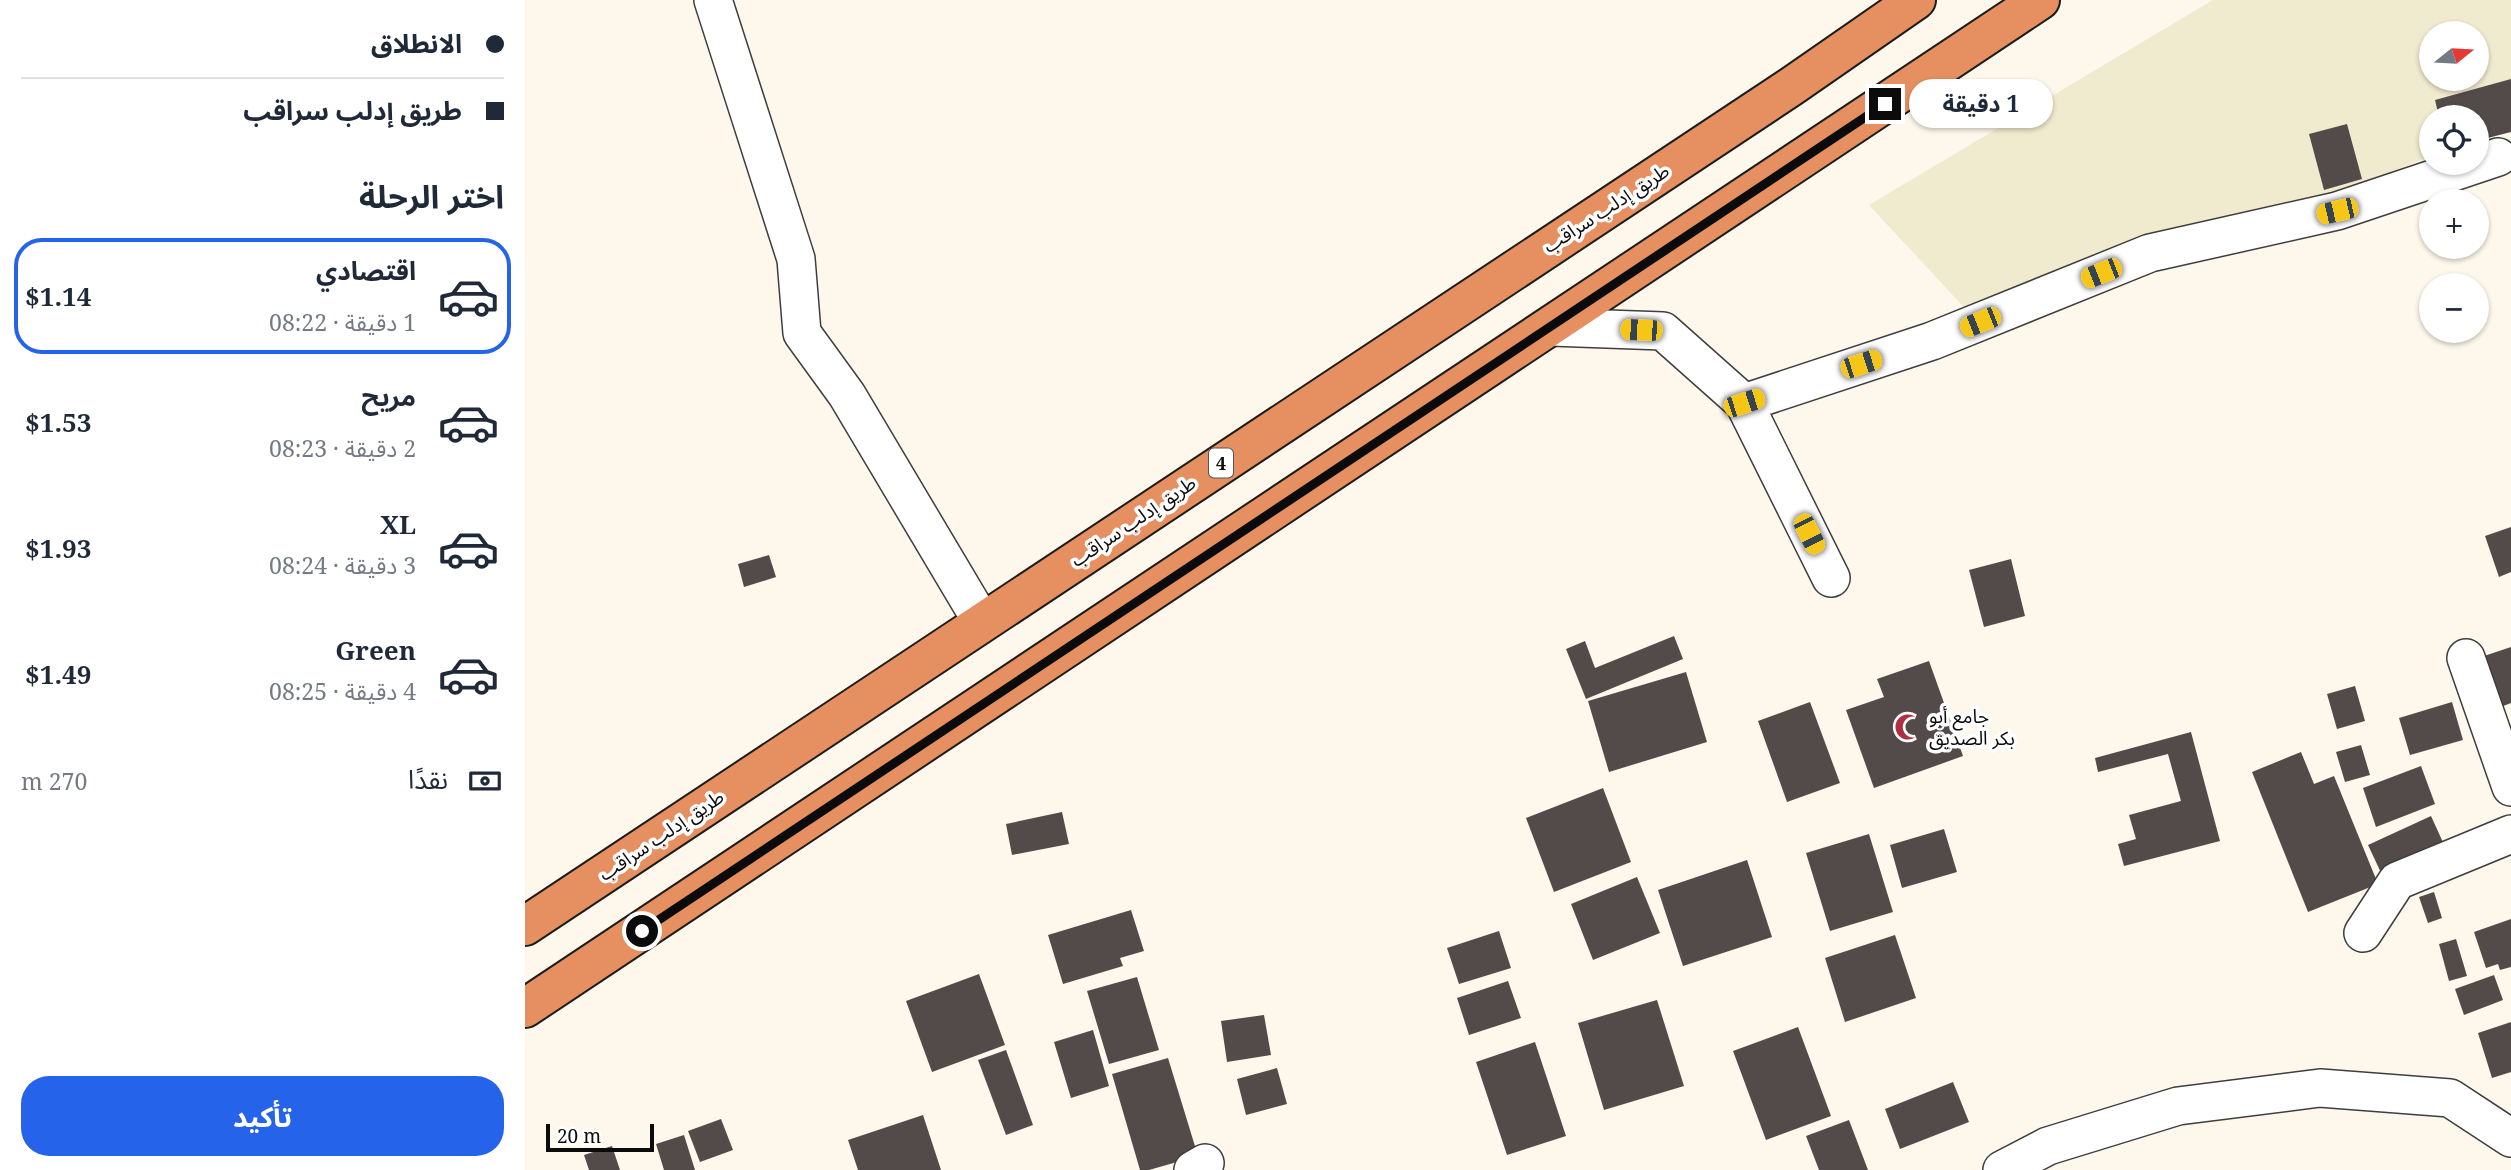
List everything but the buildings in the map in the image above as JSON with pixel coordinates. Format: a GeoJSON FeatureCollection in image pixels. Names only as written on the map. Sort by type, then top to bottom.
{"type":"FeatureCollection","features":[{"type":"Feature","properties":{"kind":"highway","name":"طريق إدلب سراقب"},"geometry":{"type":"LineString","coordinates":[[525,926],[1792,86],[1916,0]]}},
{"type":"Feature","properties":{"kind":"highway"},"geometry":{"type":"LineString","coordinates":[[525,1008],[2040,0]]}},
{"type":"Feature","properties":{"kind":"street"},"geometry":{"type":"LineString","coordinates":[[713,0],[796,259],[802,333],[847,395],[982,622]]}},
{"type":"Feature","properties":{"kind":"street"},"geometry":{"type":"LineString","coordinates":[[1744,403],[1932,341],[2150,253],[2337,211],[2498,157]]}},
{"type":"Feature","properties":{"kind":"street"},"geometry":{"type":"LineString","coordinates":[[1551,327],[1663,331],[1744,403],[1831,578]]}},
{"type":"Feature","properties":{"kind":"street"},"geometry":{"type":"LineString","coordinates":[[2466,658],[2511,787]]}},
{"type":"Feature","properties":{"kind":"street"},"geometry":{"type":"LineString","coordinates":[[2363,933],[2397,881],[2511,834]]}},
{"type":"Feature","properties":{"kind":"street"},"geometry":{"type":"LineString","coordinates":[[2002,1170],[2048,1146],[2178,1106],[2320,1087],[2450,1098],[2511,1138]]}},
{"type":"Feature","properties":{"kind":"shaded area"},"geometry":{"type":"Polygon","coordinates":[[[2213,0],[2511,0],[2511,124],[2489,120],[2489,105],[2419,105],[2419,161],[1987,332],[1869,205],[2213,0]]]}},
{"type":"Feature","properties":{"kind":"place","name":"جامع أبو بكر الصديق"},"geometry":{"type":"Point","coordinates":[1908,727]}},
{"type":"Feature","properties":{"kind":"route"},"geometry":{"type":"LineString","coordinates":[[642,931],[1885,104]]}}]}
